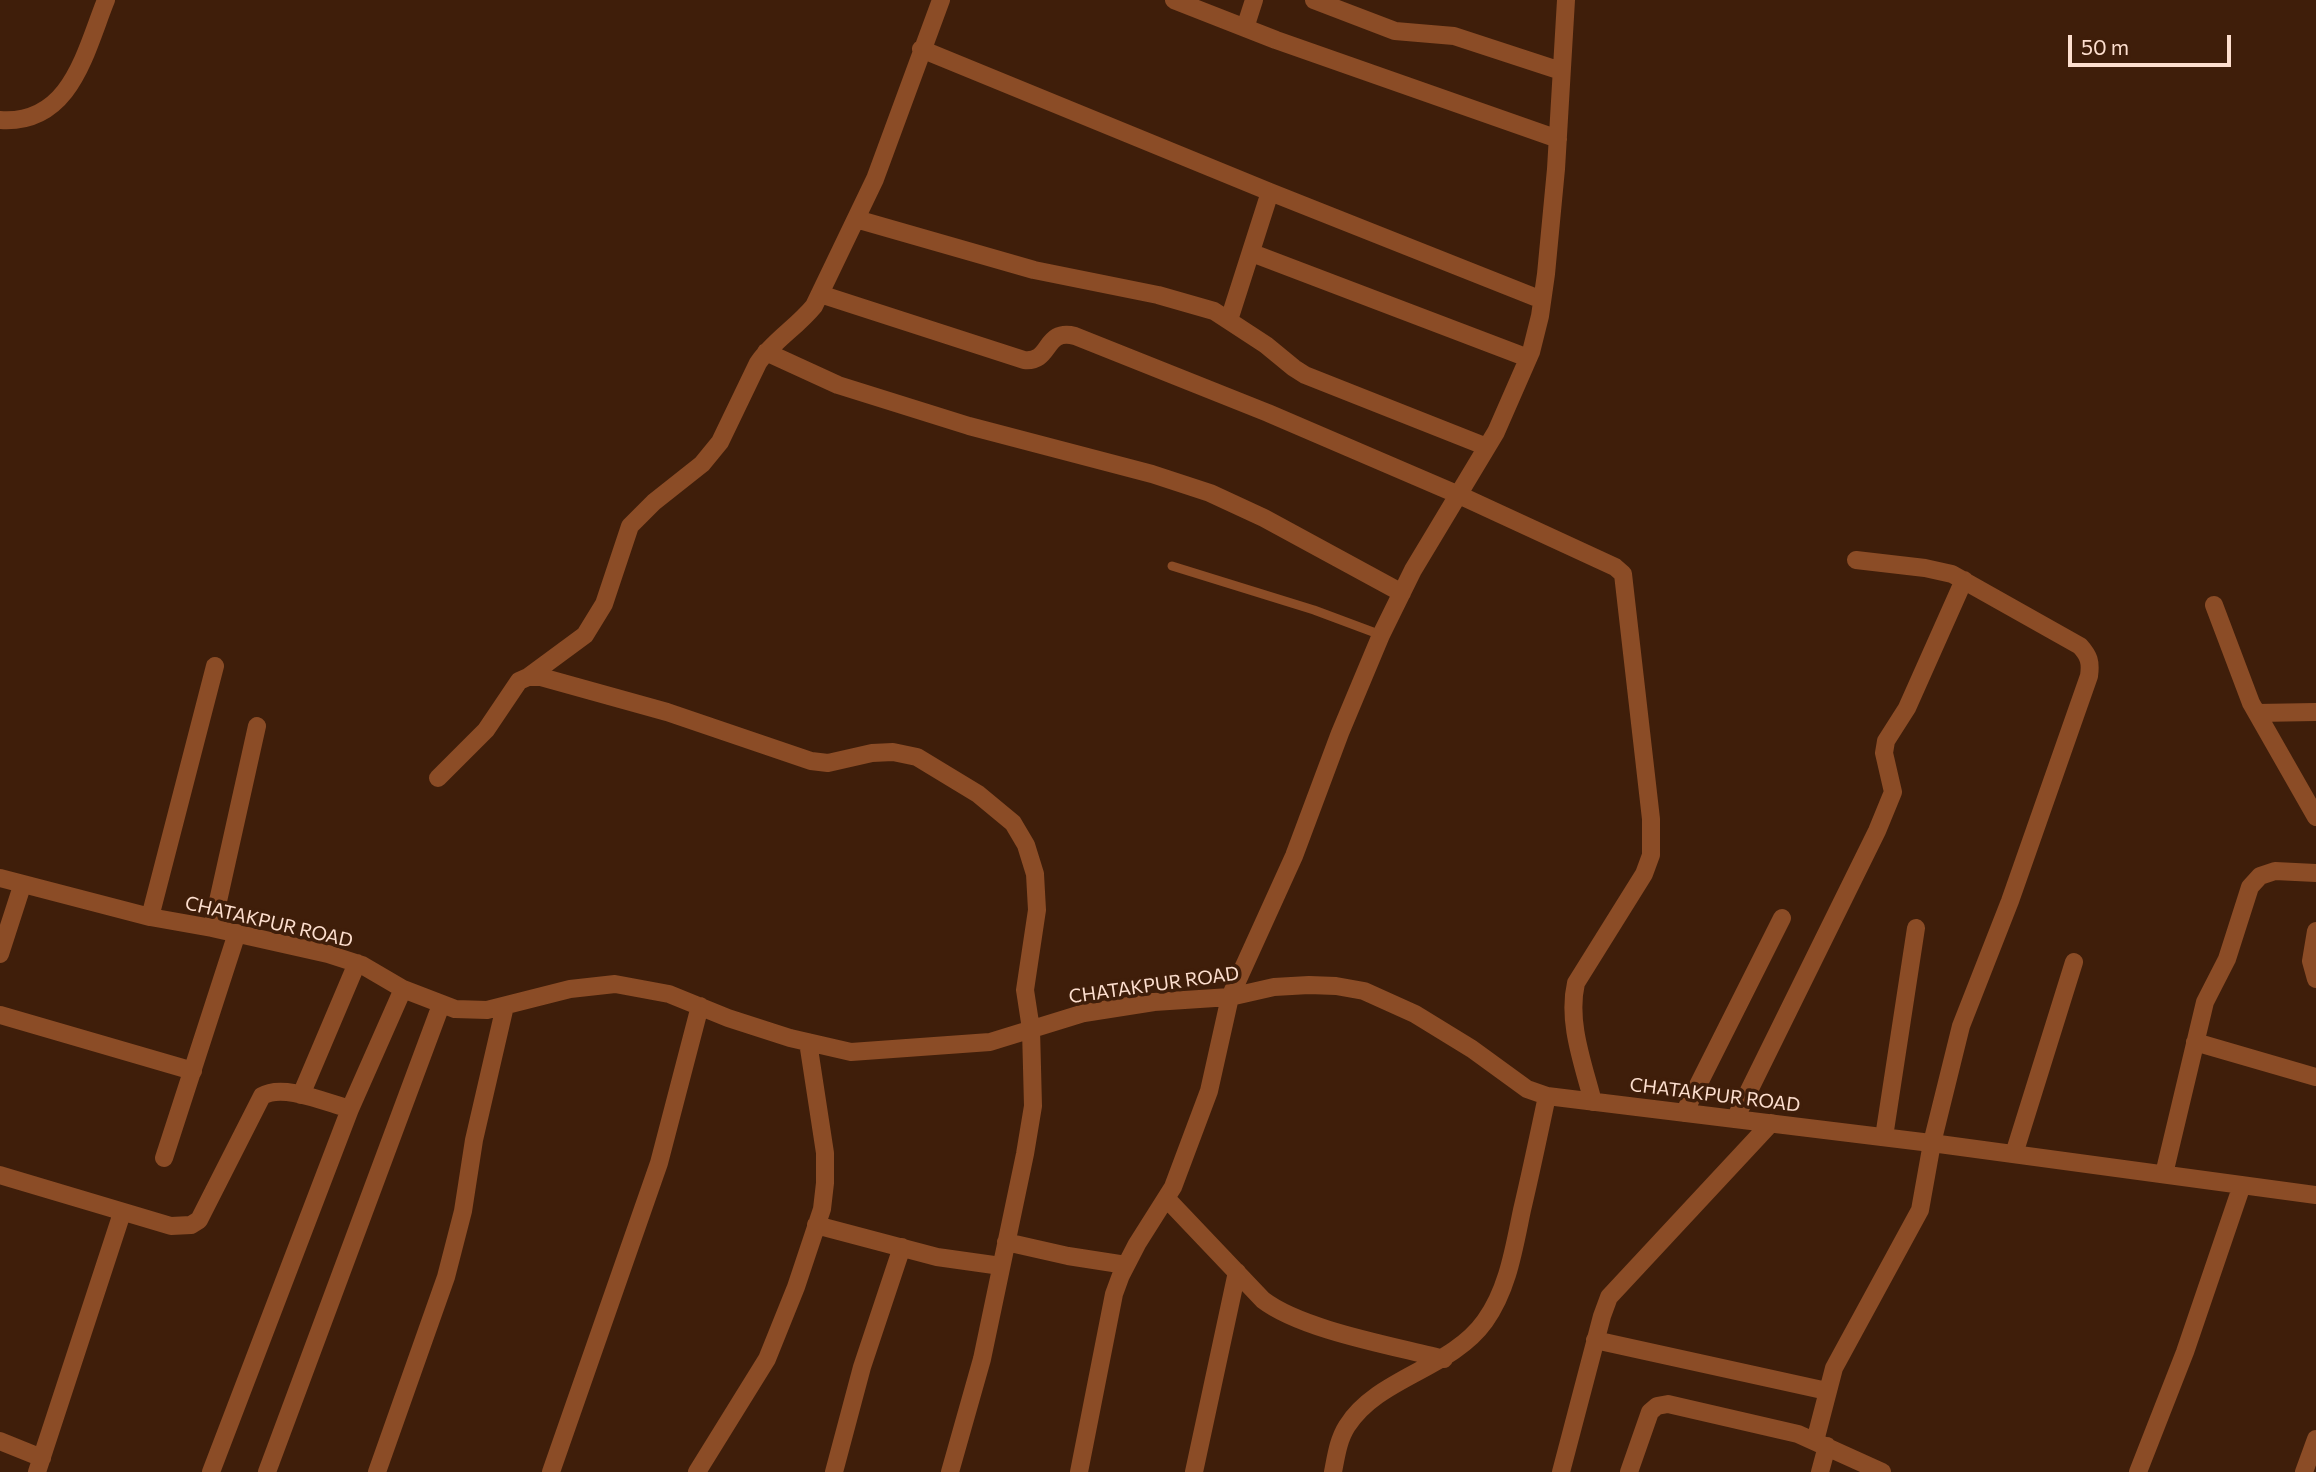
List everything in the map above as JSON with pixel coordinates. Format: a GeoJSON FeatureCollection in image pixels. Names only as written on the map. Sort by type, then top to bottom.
{"type":"FeatureCollection","features":[{"type":"Feature","properties":{"kind":"street"},"geometry":{"type":"LineString","coordinates":[[0,120],[31,117],[52,107],[70,87],[106,0]]}},
{"type":"Feature","properties":{"kind":"street"},"geometry":{"type":"LineString","coordinates":[[438,778],[486,730],[519,681],[585,635],[604,604],[631,526],[647,508],[702,464],[720,442],[758,363],[766,352],[803,320],[820,294],[875,179],[941,0]]}},
{"type":"Feature","properties":{"kind":"street"},"geometry":{"type":"LineString","coordinates":[[1174,0],[1245,28],[1558,139]]}},
{"type":"Feature","properties":{"kind":"street"},"geometry":{"type":"LineString","coordinates":[[1245,28],[1254,0]]}},
{"type":"Feature","properties":{"kind":"street"},"geometry":{"type":"LineString","coordinates":[[1314,0],[1395,31],[1454,36],[1562,71]]}},
{"type":"Feature","properties":{"kind":"street"},"geometry":{"type":"LineString","coordinates":[[1079,1472],[1114,1294],[1126,1265],[1173,1187],[1209,1091],[1230,997],[1294,856],[1340,733],[1381,635],[1413,570],[1496,432],[1528,358],[1542,300],[1558,139],[1566,0]]}},
{"type":"Feature","properties":{"kind":"street"},"geometry":{"type":"LineString","coordinates":[[921,49],[1542,300]]}},
{"type":"Feature","properties":{"kind":"street"},"geometry":{"type":"LineString","coordinates":[[1229,320],[1270,192]]}},
{"type":"Feature","properties":{"kind":"street"},"geometry":{"type":"LineString","coordinates":[[856,219],[1034,270],[1158,295],[1214,311],[1305,375],[1487,447]]}},
{"type":"Feature","properties":{"kind":"street"},"geometry":{"type":"LineString","coordinates":[[1252,253],[1528,358]]}},
{"type":"Feature","properties":{"kind":"street"},"geometry":{"type":"LineString","coordinates":[[820,294],[1024,360],[1031,361],[1041,357],[1057,335],[1075,336],[1268,412],[1459,495],[1615,567],[1623,574],[1651,819],[1651,855],[1644,874],[1576,983],[1572,1002],[1573,1021],[1593,1102]]}},
{"type":"Feature","properties":{"kind":"street"},"geometry":{"type":"LineString","coordinates":[[766,352],[838,385],[969,426],[1152,474],[1210,493],[1264,518],[1402,593]]}},
{"type":"Feature","properties":{"kind":"street"},"geometry":{"type":"LineString","coordinates":[[1820,1472],[1827,1391],[1834,1368],[1917,1217],[1961,1026],[2015,887],[2091,665],[2088,655],[2080,646],[1952,574],[1856,560]]}},
{"type":"Feature","properties":{"kind":"street"},"geometry":{"type":"LineString","coordinates":[[1735,1119],[1877,831],[1893,792],[1884,754],[1886,741],[1907,708],[1964,580]]}},
{"type":"Feature","properties":{"kind":"street"},"geometry":{"type":"LineString","coordinates":[[2214,605],[2241,680],[2316,817]]}},
{"type":"Feature","properties":{"kind":"street"},"geometry":{"type":"LineString","coordinates":[[150,917],[215,666]]}},
{"type":"Feature","properties":{"kind":"street"},"geometry":{"type":"LineString","coordinates":[[528,677],[541,677],[667,712],[811,761],[828,763],[872,753],[893,752],[917,757],[978,794],[1013,823],[1026,845],[1035,874],[1037,910],[1025,990],[1031,1029],[1033,1105],[982,1359],[950,1472]]}},
{"type":"Feature","properties":{"kind":"street"},"geometry":{"type":"LineString","coordinates":[[2257,713],[2316,712]]}},
{"type":"Feature","properties":{"kind":"street"},"geometry":{"type":"LineString","coordinates":[[212,928],[257,726]]}},
{"type":"Feature","properties":{"kind":"street"},"geometry":{"type":"LineString","coordinates":[[2164,1174],[2205,1002],[2227,959],[2250,887],[2260,876],[2275,871],[2316,873]]}},
{"type":"Feature","properties":{"kind":"street","name":"CHATAKPUR ROAD"},"geometry":{"type":"LineString","coordinates":[[0,878],[22,886],[150,917],[328,954],[357,963],[403,989],[441,1005],[471,1011],[505,1006],[570,989],[615,984],[669,993],[728,1018],[851,1052],[989,1042],[1084,1013],[1154,1002],[1230,997],[1274,987],[1310,985],[1364,991],[1415,1014],[1472,1049],[1527,1089],[1547,1096],[1932,1143],[2316,1195]]}},
{"type":"Feature","properties":{"kind":"street"},"geometry":{"type":"LineString","coordinates":[[0,954],[22,886]]}},
{"type":"Feature","properties":{"kind":"street"},"geometry":{"type":"LineString","coordinates":[[1684,1113],[1782,918]]}},
{"type":"Feature","properties":{"kind":"street"},"geometry":{"type":"LineString","coordinates":[[1884,1137],[1916,928]]}},
{"type":"Feature","properties":{"kind":"street"},"geometry":{"type":"LineString","coordinates":[[2316,931],[2311,961],[2316,979]]}},
{"type":"Feature","properties":{"kind":"street"},"geometry":{"type":"LineString","coordinates":[[164,1158],[237,933]]}},
{"type":"Feature","properties":{"kind":"street"},"geometry":{"type":"LineString","coordinates":[[2014,1154],[2074,962]]}},
{"type":"Feature","properties":{"kind":"street"},"geometry":{"type":"LineString","coordinates":[[301,1096],[357,963]]}},
{"type":"Feature","properties":{"kind":"street"},"geometry":{"type":"LineString","coordinates":[[211,1472],[350,1109],[403,989]]}},
{"type":"Feature","properties":{"kind":"street"},"geometry":{"type":"LineString","coordinates":[[267,1472],[441,1005]]}},
{"type":"Feature","properties":{"kind":"street"},"geometry":{"type":"LineString","coordinates":[[377,1472],[446,1277],[463,1211],[474,1140],[505,1006]]}},
{"type":"Feature","properties":{"kind":"street"},"geometry":{"type":"LineString","coordinates":[[551,1472],[659,1163],[700,1006]]}},
{"type":"Feature","properties":{"kind":"street"},"geometry":{"type":"LineString","coordinates":[[0,1015],[193,1071]]}},
{"type":"Feature","properties":{"kind":"street"},"geometry":{"type":"LineString","coordinates":[[697,1472],[767,1359],[796,1287],[822,1209],[825,1153],[808,1042]]}},
{"type":"Feature","properties":{"kind":"street"},"geometry":{"type":"LineString","coordinates":[[2195,1042],[2316,1077]]}},
{"type":"Feature","properties":{"kind":"street"},"geometry":{"type":"LineString","coordinates":[[0,1175],[122,1213],[172,1226],[191,1225],[199,1220],[262,1096],[270,1091],[284,1091],[350,1109]]}},
{"type":"Feature","properties":{"kind":"street"},"geometry":{"type":"LineString","coordinates":[[1333,1472],[1340,1439],[1348,1425],[1367,1404],[1396,1384],[1444,1359],[1484,1323],[1498,1301],[1510,1264],[1547,1096]]}},
{"type":"Feature","properties":{"kind":"street"},"geometry":{"type":"LineString","coordinates":[[1561,1472],[1595,1340],[1609,1297],[1771,1124]]}},
{"type":"Feature","properties":{"kind":"street"},"geometry":{"type":"LineString","coordinates":[[2137,1472],[2185,1352],[2242,1185]]}},
{"type":"Feature","properties":{"kind":"street"},"geometry":{"type":"LineString","coordinates":[[1166,1198],[1263,1300],[1277,1311],[1355,1336],[1444,1359]]}},
{"type":"Feature","properties":{"kind":"street"},"geometry":{"type":"LineString","coordinates":[[0,1441],[39,1465],[122,1213]]}},
{"type":"Feature","properties":{"kind":"street"},"geometry":{"type":"LineString","coordinates":[[816,1225],[961,1261],[1001,1266]]}},
{"type":"Feature","properties":{"kind":"street"},"geometry":{"type":"LineString","coordinates":[[1006,1242],[1126,1265]]}},
{"type":"Feature","properties":{"kind":"street"},"geometry":{"type":"LineString","coordinates":[[834,1472],[862,1367],[902,1247]]}},
{"type":"Feature","properties":{"kind":"street"},"geometry":{"type":"LineString","coordinates":[[1194,1472],[1237,1272]]}},
{"type":"Feature","properties":{"kind":"street"},"geometry":{"type":"LineString","coordinates":[[1595,1340],[1827,1391]]}},
{"type":"Feature","properties":{"kind":"street"},"geometry":{"type":"LineString","coordinates":[[1629,1472],[1650,1412],[1657,1406],[1668,1404],[1766,1426],[1821,1444],[1882,1472]]}},
{"type":"Feature","properties":{"kind":"street"},"geometry":{"type":"LineString","coordinates":[[2304,1472],[2316,1439]]}},
{"type":"Feature","properties":{"kind":"lane"},"geometry":{"type":"LineString","coordinates":[[1172,566],[1314,610],[1381,635]]}}]}
